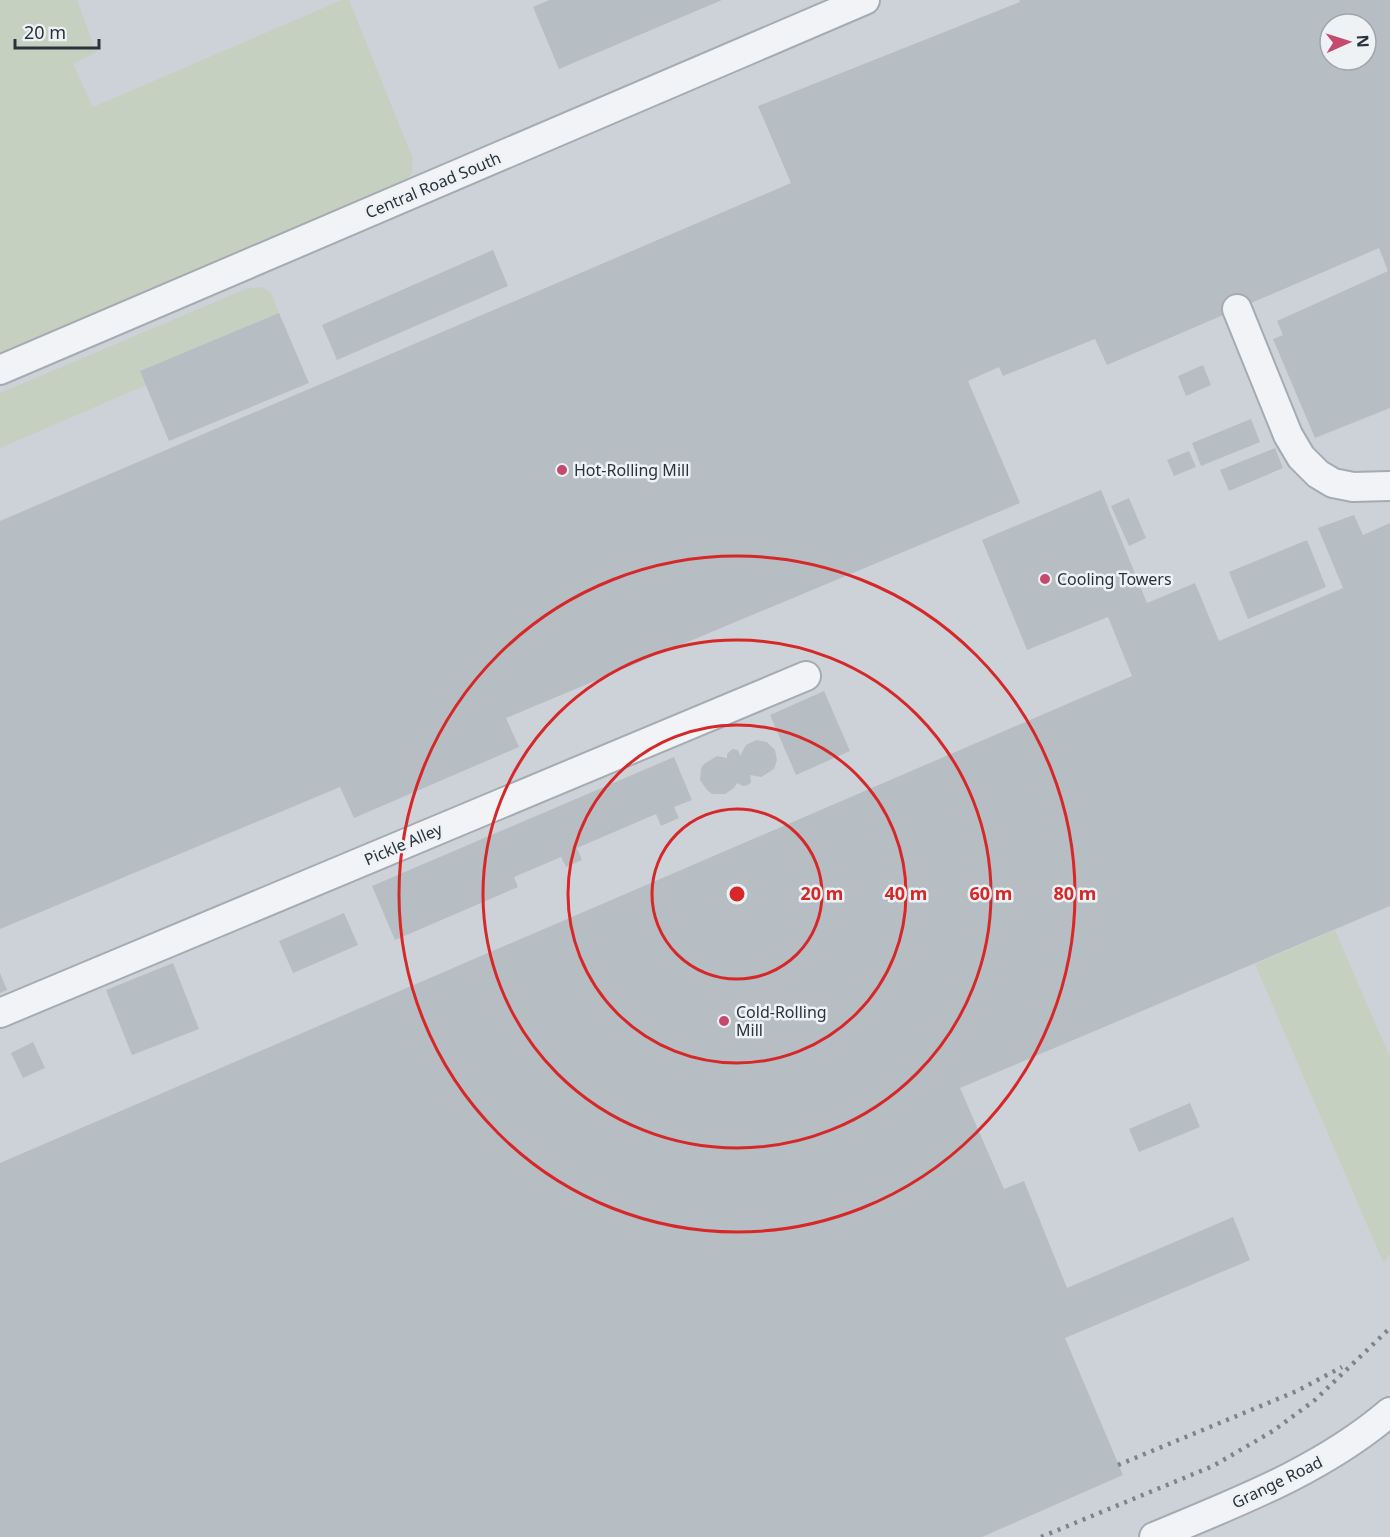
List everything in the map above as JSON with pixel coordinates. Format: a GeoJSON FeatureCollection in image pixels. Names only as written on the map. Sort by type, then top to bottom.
{"type":"FeatureCollection","features":[{"type":"Feature","properties":{"kind":"lane","name":"Central Road South"},"geometry":{"type":"LineString","coordinates":[[0,370],[865,0]]}},
{"type":"Feature","properties":{"kind":"lane"},"geometry":{"type":"LineString","coordinates":[[1237,309],[1288,435],[1300,457],[1318,474],[1334,483],[1353,487],[1390,486]]}},
{"type":"Feature","properties":{"kind":"lane","name":"Pickle Alley"},"geometry":{"type":"LineString","coordinates":[[0,1013],[806,676]]}},
{"type":"Feature","properties":{"kind":"lane","name":"Grange Road"},"geometry":{"type":"LineString","coordinates":[[1154,1537],[1310,1468],[1368,1430],[1390,1412]]}},
{"type":"Feature","properties":{"kind":"shaded area"},"geometry":{"type":"Polygon","coordinates":[[[0,0],[1390,0],[1390,1537],[0,1537],[0,0]]]}},
{"type":"Feature","properties":{"kind":"green space"},"geometry":{"type":"Polygon","coordinates":[[[0,0],[77,0],[96,52],[73,64],[93,107],[342,0],[349,0],[413,159],[412,173],[403,183],[0,355],[0,0]]]}},
{"type":"Feature","properties":{"kind":"green space"},"geometry":{"type":"Polygon","coordinates":[[[262,287],[271,293],[279,313],[140,371],[146,385],[0,448],[0,393],[248,288],[262,287]]]}},
{"type":"Feature","properties":{"kind":"green space"},"geometry":{"type":"Polygon","coordinates":[[[1335,930],[1390,1057],[1390,1254],[1383,1262],[1255,964],[1335,930]]]}},
{"type":"Feature","properties":{"kind":"building"},"geometry":{"type":"Polygon","coordinates":[[[549,0],[722,0],[559,69],[533,7],[549,0]]]}},
{"type":"Feature","properties":{"kind":"building","name":"Hot-Rolling Mill"},"geometry":{"type":"Polygon","coordinates":[[[1019,0],[1390,0],[1390,408],[1315,438],[1273,339],[1283,335],[1277,321],[1388,271],[1379,248],[1107,365],[1095,339],[1003,376],[999,367],[968,381],[1020,503],[506,718],[519,747],[354,818],[340,787],[0,929],[0,521],[791,183],[758,106],[1020,2],[1019,0]]]}},
{"type":"Feature","properties":{"kind":"building"},"geometry":{"type":"Polygon","coordinates":[[[493,250],[508,286],[337,360],[322,325],[493,250]]]}},
{"type":"Feature","properties":{"kind":"building"},"geometry":{"type":"Polygon","coordinates":[[[279,313],[309,383],[169,441],[140,371],[279,313]]]}},
{"type":"Feature","properties":{"kind":"building"},"geometry":{"type":"Polygon","coordinates":[[[1203,365],[1211,385],[1186,396],[1178,376],[1203,365]]]}},
{"type":"Feature","properties":{"kind":"building"},"geometry":{"type":"Polygon","coordinates":[[[1251,419],[1260,442],[1201,466],[1192,443],[1251,419]]]}},
{"type":"Feature","properties":{"kind":"building"},"geometry":{"type":"Polygon","coordinates":[[[1275,448],[1283,468],[1229,491],[1220,470],[1275,448]]]}},
{"type":"Feature","properties":{"kind":"building"},"geometry":{"type":"Polygon","coordinates":[[[1189,451],[1196,467],[1174,476],[1167,460],[1189,451]]]}},
{"type":"Feature","properties":{"kind":"building","name":"Cold-Rolling Mill"},"geometry":{"type":"Polygon","coordinates":[[[1101,490],[1147,603],[1195,583],[1219,641],[1343,588],[1318,528],[1354,515],[1363,535],[1390,523],[1390,906],[960,1088],[1004,1189],[1024,1181],[1067,1288],[1233,1217],[1250,1260],[1065,1338],[1123,1475],[982,1537],[0,1537],[0,1163],[1132,676],[1108,617],[1027,650],[982,540],[1101,490]]]}},
{"type":"Feature","properties":{"kind":"building"},"geometry":{"type":"Polygon","coordinates":[[[1129,498],[1146,538],[1129,546],[1111,506],[1129,498]]]}},
{"type":"Feature","properties":{"kind":"building"},"geometry":{"type":"Polygon","coordinates":[[[1307,540],[1326,587],[1248,619],[1229,572],[1307,540]]]}},
{"type":"Feature","properties":{"kind":"building"},"geometry":{"type":"Polygon","coordinates":[[[824,691],[850,751],[796,775],[770,715],[824,691]]]}},
{"type":"Feature","properties":{"kind":"building"},"geometry":{"type":"Polygon","coordinates":[[[756,740],[767,742],[775,750],[777,760],[774,769],[761,777],[750,775],[751,782],[748,785],[743,786],[737,783],[725,794],[712,794],[707,790],[700,780],[701,768],[704,764],[717,756],[727,758],[727,754],[732,749],[738,750],[740,756],[746,745],[756,740]]]}},
{"type":"Feature","properties":{"kind":"building"},"geometry":{"type":"Polygon","coordinates":[[[674,757],[692,800],[674,807],[679,818],[661,826],[656,814],[577,848],[582,860],[566,867],[561,857],[514,877],[518,887],[395,940],[372,886],[674,757]]]}},
{"type":"Feature","properties":{"kind":"building"},"geometry":{"type":"Polygon","coordinates":[[[344,913],[358,945],[293,973],[279,941],[344,913]]]}},
{"type":"Feature","properties":{"kind":"building"},"geometry":{"type":"Polygon","coordinates":[[[173,963],[199,1029],[132,1055],[106,990],[173,963]]]}},
{"type":"Feature","properties":{"kind":"building"},"geometry":{"type":"Polygon","coordinates":[[[0,973],[7,990],[0,993],[0,973]]]}},
{"type":"Feature","properties":{"kind":"building"},"geometry":{"type":"Polygon","coordinates":[[[33,1042],[45,1068],[23,1078],[11,1053],[33,1042]]]}},
{"type":"Feature","properties":{"kind":"building"},"geometry":{"type":"Polygon","coordinates":[[[1190,1103],[1200,1127],[1139,1152],[1129,1129],[1190,1103]]]}},
{"type":"Feature","properties":{"kind":"railway"},"geometry":{"type":"LineString","coordinates":[[1041,1537],[1213,1466],[1273,1431],[1315,1400],[1390,1328]]}},
{"type":"Feature","properties":{"kind":"railway"},"geometry":{"type":"LineString","coordinates":[[1118,1465],[1297,1391],[1342,1367]]}},
{"type":"Feature","properties":{"kind":"place","name":"Hot-Rolling Mill"},"geometry":{"type":"Point","coordinates":[562,470]}},
{"type":"Feature","properties":{"kind":"place","name":"Cooling Towers"},"geometry":{"type":"Point","coordinates":[1045,579]}},
{"type":"Feature","properties":{"kind":"place","name":"Cold-Rolling Mill"},"geometry":{"type":"Point","coordinates":[724,1021]}}]}
